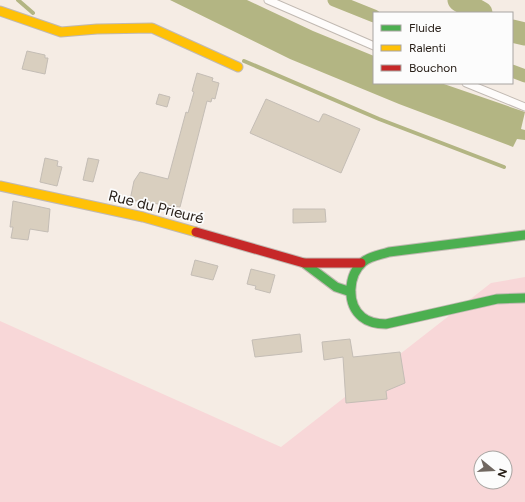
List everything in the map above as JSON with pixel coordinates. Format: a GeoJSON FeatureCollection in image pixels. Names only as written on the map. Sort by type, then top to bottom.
{"type":"FeatureCollection","features":[{"type":"Feature","properties":{"kind":"street"},"geometry":{"type":"LineString","coordinates":[[0,11],[61,32],[96,29],[152,28],[238,67]]}},
{"type":"Feature","properties":{"kind":"street","name":"Rue du Prieuré"},"geometry":{"type":"LineString","coordinates":[[0,186],[143,217],[304,263],[361,263],[371,257],[389,252],[525,235]]}},
{"type":"Feature","properties":{"kind":"street","name":"Rue du Prieuré"},"geometry":{"type":"LineString","coordinates":[[304,263],[336,287],[351,292]]}},
{"type":"Feature","properties":{"kind":"street"},"geometry":{"type":"LineString","coordinates":[[361,263],[352,283],[351,292],[353,303],[363,317],[379,324],[406,321],[464,305],[497,299],[525,298]]}},
{"type":"Feature","properties":{"kind":"lane"},"geometry":{"type":"LineString","coordinates":[[268,0],[373,46]]}},
{"type":"Feature","properties":{"kind":"lane"},"geometry":{"type":"LineString","coordinates":[[468,84],[525,107]]}},
{"type":"Feature","properties":{"kind":"shaded area"},"geometry":{"type":"Polygon","coordinates":[[[170,0],[247,0],[313,31],[373,56],[373,84],[444,84],[525,112],[521,129],[525,130],[525,140],[517,139],[513,147],[399,104],[290,59],[170,0]]]}},
{"type":"Feature","properties":{"kind":"shaded area"},"geometry":{"type":"Polygon","coordinates":[[[525,277],[525,502],[0,502],[0,321],[281,447],[491,283],[525,277]]]}},
{"type":"Feature","properties":{"kind":"building"},"geometry":{"type":"Polygon","coordinates":[[[27,51],[45,55],[45,58],[48,58],[45,74],[22,69],[27,51]]]}},
{"type":"Feature","properties":{"kind":"building"},"geometry":{"type":"Polygon","coordinates":[[[197,73],[213,78],[212,81],[219,83],[215,99],[212,98],[211,102],[207,101],[180,207],[130,200],[134,181],[140,172],[168,179],[186,112],[188,113],[194,92],[192,91],[197,73]]]}},
{"type":"Feature","properties":{"kind":"building"},"geometry":{"type":"Polygon","coordinates":[[[159,94],[170,97],[167,107],[156,104],[159,94]]]}},
{"type":"Feature","properties":{"kind":"building"},"geometry":{"type":"Polygon","coordinates":[[[266,99],[319,122],[323,114],[325,114],[360,129],[341,173],[250,133],[266,99]]]}},
{"type":"Feature","properties":{"kind":"building"},"geometry":{"type":"Polygon","coordinates":[[[45,158],[58,161],[57,166],[62,167],[57,186],[40,182],[45,158]]]}},
{"type":"Feature","properties":{"kind":"building"},"geometry":{"type":"Polygon","coordinates":[[[88,158],[99,160],[93,182],[83,180],[88,158]]]}},
{"type":"Feature","properties":{"kind":"building"},"geometry":{"type":"Polygon","coordinates":[[[13,201],[50,209],[48,232],[30,229],[28,240],[11,238],[13,227],[10,227],[13,201]]]}},
{"type":"Feature","properties":{"kind":"building"},"geometry":{"type":"Polygon","coordinates":[[[293,209],[325,209],[326,222],[293,223],[293,209]]]}},
{"type":"Feature","properties":{"kind":"building"},"geometry":{"type":"Polygon","coordinates":[[[195,260],[218,266],[213,280],[191,275],[195,260]]]}},
{"type":"Feature","properties":{"kind":"building"},"geometry":{"type":"Polygon","coordinates":[[[251,269],[275,275],[270,293],[255,289],[256,286],[247,284],[251,269]]]}},
{"type":"Feature","properties":{"kind":"building"},"geometry":{"type":"Polygon","coordinates":[[[300,334],[302,352],[255,357],[252,340],[300,334]]]}},
{"type":"Feature","properties":{"kind":"building"},"geometry":{"type":"Polygon","coordinates":[[[350,339],[353,357],[400,352],[405,383],[386,391],[387,399],[346,403],[343,357],[324,360],[322,342],[350,339]]]}},
{"type":"Feature","properties":{"kind":"waterway"},"geometry":{"type":"LineString","coordinates":[[18,0],[33,13]]}},
{"type":"Feature","properties":{"kind":"waterway"},"geometry":{"type":"LineString","coordinates":[[334,0],[373,16]]}},
{"type":"Feature","properties":{"kind":"waterway"},"geometry":{"type":"LineString","coordinates":[[459,0],[479,12]]}},
{"type":"Feature","properties":{"kind":"waterway"},"geometry":{"type":"LineString","coordinates":[[513,31],[525,34]]}},
{"type":"Feature","properties":{"kind":"waterway"},"geometry":{"type":"LineString","coordinates":[[244,61],[379,119],[504,167]]}},
{"type":"Feature","properties":{"kind":"waterway"},"geometry":{"type":"LineString","coordinates":[[513,71],[525,76]]}},
{"type":"Feature","properties":{"kind":"traffic: fast"},"geometry":{"type":"LineString","coordinates":[[525,235],[389,252],[375,256],[363,262],[358,268],[354,274],[351,290],[353,305],[362,317],[364,319],[383,324],[497,299],[525,298]]}},
{"type":"Feature","properties":{"kind":"traffic: fast"},"geometry":{"type":"LineString","coordinates":[[304,263],[336,287],[351,292]]}},
{"type":"Feature","properties":{"kind":"traffic: slow"},"geometry":{"type":"LineString","coordinates":[[0,11],[61,32],[97,29],[152,28],[238,67]]}},
{"type":"Feature","properties":{"kind":"traffic: slow"},"geometry":{"type":"LineString","coordinates":[[0,186],[143,217],[196,232]]}},
{"type":"Feature","properties":{"kind":"traffic: jam"},"geometry":{"type":"LineString","coordinates":[[196,232],[304,263],[361,263]]}}]}
